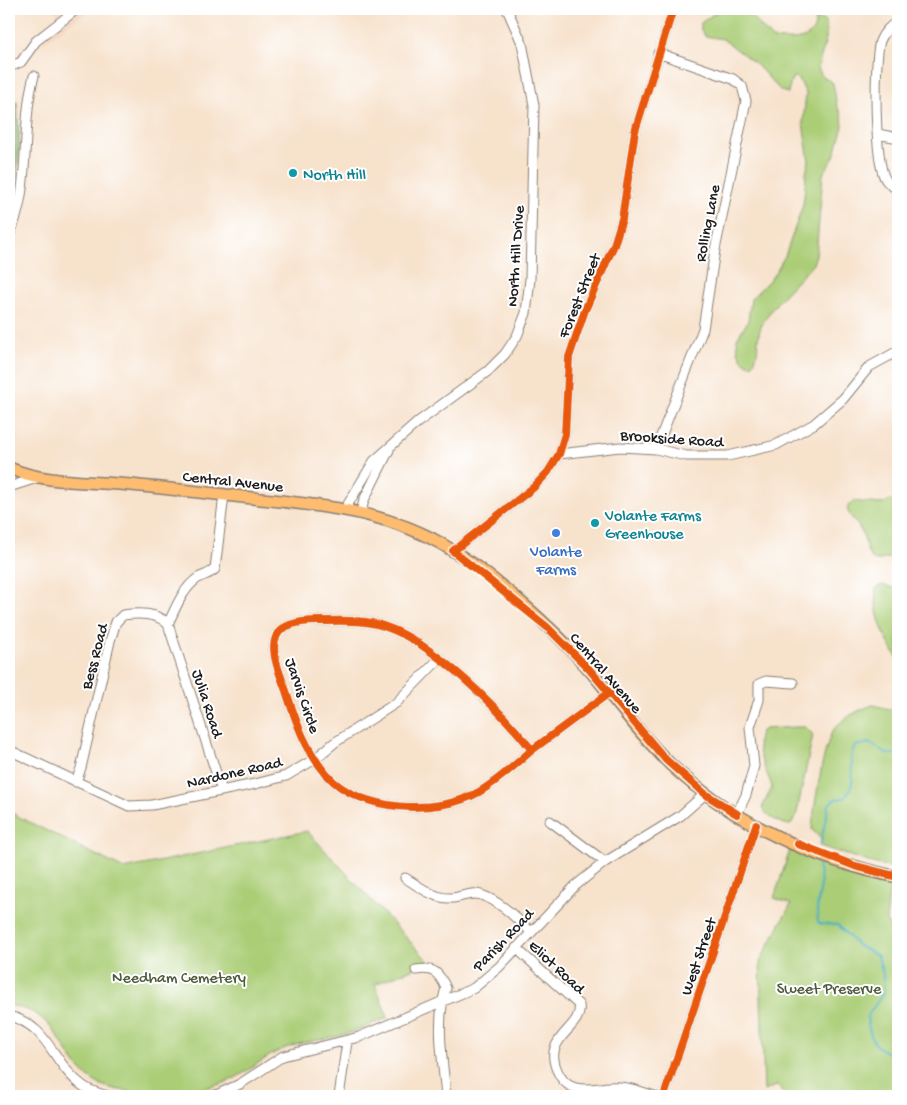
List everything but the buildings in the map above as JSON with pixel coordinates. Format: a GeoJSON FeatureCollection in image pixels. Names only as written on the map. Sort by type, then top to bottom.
{"type":"FeatureCollection","features":[{"type":"Feature","properties":{"kind":"main road","name":"Central Avenue"},"geometry":{"type":"LineString","coordinates":[[9,468],[37,478],[224,495],[346,509],[413,529],[453,551],[548,627],[574,653],[655,748],[705,794],[756,825],[847,863],[898,877]]}},
{"type":"Feature","properties":{"kind":"street"},"geometry":{"type":"LineString","coordinates":[[9,67],[21,62],[36,41],[77,9]]}},
{"type":"Feature","properties":{"kind":"street","name":"North Hill Drive"},"geometry":{"type":"LineString","coordinates":[[346,509],[374,460],[389,450],[418,422],[488,372],[505,354],[517,336],[526,312],[530,279],[534,105],[522,43],[507,9]]}},
{"type":"Feature","properties":{"kind":"street","name":"Forest Street"},"geometry":{"type":"LineString","coordinates":[[453,551],[534,488],[560,454],[565,434],[569,357],[585,310],[614,245],[622,218],[635,132],[673,9]]}},
{"type":"Feature","properties":{"kind":"street"},"geometry":{"type":"LineString","coordinates":[[898,21],[885,32],[878,51],[878,134],[881,164],[885,180],[898,190]]}},
{"type":"Feature","properties":{"kind":"street","name":"Rolling Lane"},"geometry":{"type":"LineString","coordinates":[[656,449],[703,329],[715,250],[746,101],[742,86],[733,79],[658,53]]}},
{"type":"Feature","properties":{"kind":"street"},"geometry":{"type":"LineString","coordinates":[[9,235],[14,223],[19,194],[27,143],[28,109],[34,76]]}},
{"type":"Feature","properties":{"kind":"street"},"geometry":{"type":"LineString","coordinates":[[878,134],[898,138]]}},
{"type":"Feature","properties":{"kind":"street","name":"Brookside Road"},"geometry":{"type":"LineString","coordinates":[[560,454],[614,448],[656,449],[686,456],[728,456],[776,445],[814,424],[843,399],[869,367],[898,351]]}},
{"type":"Feature","properties":{"kind":"street","name":"North Hill Drive"},"geometry":{"type":"LineString","coordinates":[[361,512],[364,500],[389,450]]}},
{"type":"Feature","properties":{"kind":"street"},"geometry":{"type":"LineString","coordinates":[[9,488],[37,478]]}},
{"type":"Feature","properties":{"kind":"street"},"geometry":{"type":"LineString","coordinates":[[168,624],[180,598],[199,578],[208,576],[215,569],[224,495]]}},
{"type":"Feature","properties":{"kind":"street","name":"Bess Road"},"geometry":{"type":"LineString","coordinates":[[76,782],[116,622],[123,615],[135,614],[151,615],[163,619],[168,624]]}},
{"type":"Feature","properties":{"kind":"street","name":"Jarvis Circle"},"geometry":{"type":"LineString","coordinates":[[532,750],[490,703],[439,659],[408,636],[384,626],[363,621],[314,621],[290,624],[276,636],[274,648],[279,670],[298,728],[314,759],[340,787],[363,798],[394,806],[429,808],[454,803],[478,793],[609,693]]}},
{"type":"Feature","properties":{"kind":"street","name":"Julia Road"},"geometry":{"type":"LineString","coordinates":[[168,624],[173,633],[183,672],[222,791]]}},
{"type":"Feature","properties":{"kind":"street","name":"Nardone Road"},"geometry":{"type":"LineString","coordinates":[[9,750],[120,803],[134,806],[152,806],[277,779],[295,772],[334,743],[396,703],[439,659]]}},
{"type":"Feature","properties":{"kind":"street"},"geometry":{"type":"LineString","coordinates":[[737,814],[746,796],[754,766],[750,727],[759,700],[759,684],[766,681],[793,683]]}},
{"type":"Feature","properties":{"kind":"street","name":"Parish Road"},"geometry":{"type":"LineString","coordinates":[[214,1096],[240,1084],[283,1056],[347,1042],[442,1003],[480,983],[568,893],[605,862],[680,816],[705,794]]}},
{"type":"Feature","properties":{"kind":"street"},"geometry":{"type":"LineString","coordinates":[[550,821],[605,862]]}},
{"type":"Feature","properties":{"kind":"street","name":"West Street"},"geometry":{"type":"LineString","coordinates":[[664,1096],[756,825]]}},
{"type":"Feature","properties":{"kind":"street"},"geometry":{"type":"LineString","coordinates":[[405,878],[440,898],[456,898],[472,894],[484,896],[500,906],[531,932]]}},
{"type":"Feature","properties":{"kind":"street","name":"Eliot Road"},"geometry":{"type":"LineString","coordinates":[[516,948],[579,1005],[579,1015],[553,1052],[554,1062],[570,1088],[623,1087],[654,1096]]}},
{"type":"Feature","properties":{"kind":"street"},"geometry":{"type":"LineString","coordinates":[[416,970],[427,968],[440,976],[446,988],[439,1029],[446,1096]]}},
{"type":"Feature","properties":{"kind":"street"},"geometry":{"type":"LineString","coordinates":[[9,1016],[20,1018],[40,1032],[70,1074],[83,1086],[108,1096]]}},
{"type":"Feature","properties":{"kind":"street"},"geometry":{"type":"LineString","coordinates":[[339,1096],[347,1042]]}},
{"type":"Feature","properties":{"kind":"shaded area"},"geometry":{"type":"Polygon","coordinates":[[[53,9],[91,9],[43,43],[36,33],[58,16],[53,9]]]}},
{"type":"Feature","properties":{"kind":"green space"},"geometry":{"type":"Polygon","coordinates":[[[724,9],[746,10],[772,39],[801,39],[812,33],[815,19],[826,21],[826,38],[818,68],[822,76],[833,83],[843,126],[834,157],[823,174],[816,255],[813,264],[778,301],[766,318],[761,327],[756,357],[752,365],[742,360],[738,351],[737,338],[748,321],[751,299],[773,276],[785,256],[803,205],[809,161],[803,123],[806,94],[801,83],[795,77],[792,78],[788,93],[781,91],[756,64],[723,39],[705,36],[701,30],[701,23],[716,12],[724,9]]]}},
{"type":"Feature","properties":{"kind":"green space"},"geometry":{"type":"Polygon","coordinates":[[[17,101],[20,147],[16,178],[9,176],[9,102],[17,101]]]}},
{"type":"Feature","properties":{"kind":"green space"},"geometry":{"type":"Polygon","coordinates":[[[898,498],[898,556],[875,561],[871,558],[862,533],[847,508],[853,501],[881,504],[898,498]]]}},
{"type":"Feature","properties":{"kind":"green space"},"geometry":{"type":"Polygon","coordinates":[[[882,585],[898,589],[898,659],[881,625],[876,607],[876,588],[882,585]]]}},
{"type":"Feature","properties":{"kind":"green space"},"geometry":{"type":"Polygon","coordinates":[[[873,705],[898,711],[898,869],[872,863],[820,846],[822,839],[812,830],[814,808],[826,747],[830,736],[834,729],[847,718],[857,711],[873,705]]]}},
{"type":"Feature","properties":{"kind":"green space"},"geometry":{"type":"Polygon","coordinates":[[[806,727],[813,735],[796,817],[790,825],[774,820],[762,808],[772,787],[761,759],[758,745],[761,731],[765,729],[806,727]]]}},
{"type":"Feature","properties":{"kind":"green space","name":"Needham Cemetery"},"geometry":{"type":"Polygon","coordinates":[[[9,812],[124,869],[307,831],[429,962],[375,984],[388,1018],[335,1037],[286,1048],[231,1080],[218,1085],[183,1091],[144,1092],[109,1088],[97,1083],[79,1068],[52,1028],[44,1020],[34,1013],[9,1005],[9,812]]]}},
{"type":"Feature","properties":{"kind":"green space","name":"Sweet Preserve"},"geometry":{"type":"Polygon","coordinates":[[[790,850],[842,870],[890,884],[886,921],[889,925],[892,944],[898,953],[898,1096],[785,1096],[778,1085],[764,1091],[760,961],[791,904],[774,898],[790,850]]]}},
{"type":"Feature","properties":{"kind":"waterway"},"geometry":{"type":"LineString","coordinates":[[820,846],[829,804],[835,799],[845,798],[850,790],[853,777],[851,758],[855,746],[869,743],[888,754],[898,754]]}},
{"type":"Feature","properties":{"kind":"waterway"},"geometry":{"type":"LineString","coordinates":[[818,863],[821,884],[817,908],[818,922],[821,924],[838,925],[858,946],[878,956],[883,974],[884,992],[867,1017],[868,1026],[875,1044],[898,1058]]}},
{"type":"Feature","properties":{"kind":"cycle path"},"geometry":{"type":"LineString","coordinates":[[673,9],[635,131],[622,219],[614,245],[585,310],[569,357],[565,434],[559,454],[548,472],[534,487],[453,551],[547,627],[589,669],[666,760],[705,794],[737,814]]}},
{"type":"Feature","properties":{"kind":"cycle path"},"geometry":{"type":"LineString","coordinates":[[532,750],[493,783],[462,800],[442,805],[421,807],[378,803],[358,797],[341,787],[327,775],[307,746],[294,715],[277,664],[274,649],[277,635],[285,627],[295,623],[313,621],[378,624],[405,635],[425,647],[465,679],[519,734],[532,750],[609,693]]}},
{"type":"Feature","properties":{"kind":"cycle path"},"geometry":{"type":"LineString","coordinates":[[664,1096],[756,825]]}},
{"type":"Feature","properties":{"kind":"cycle path"},"geometry":{"type":"LineString","coordinates":[[798,844],[855,866],[898,877]]}},
{"type":"Feature","properties":{"kind":"place","name":"North Hill"},"geometry":{"type":"Point","coordinates":[293,173]}},
{"type":"Feature","properties":{"kind":"place","name":"Volante Farms Greenhouse"},"geometry":{"type":"Point","coordinates":[595,523]}},
{"type":"Feature","properties":{"kind":"place","name":"Volante Farms"},"geometry":{"type":"Point","coordinates":[556,533]}}]}
